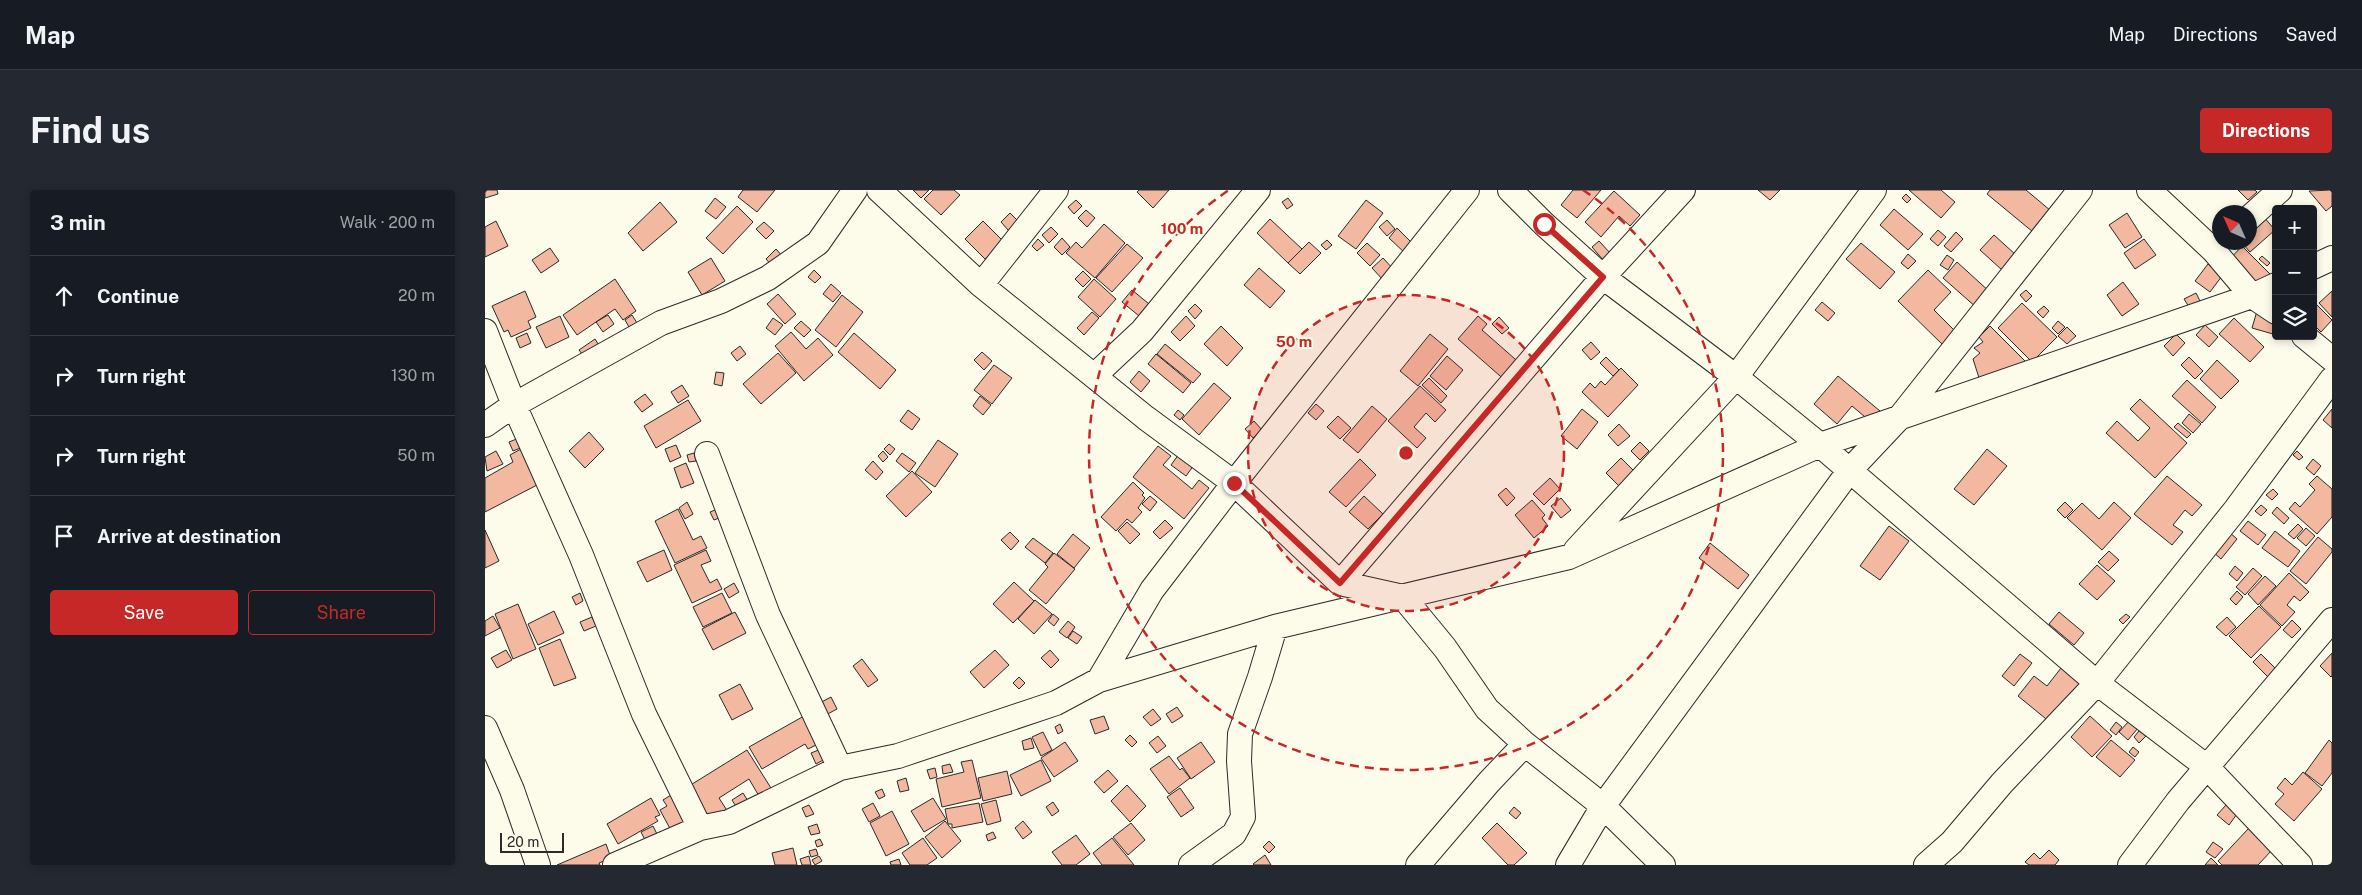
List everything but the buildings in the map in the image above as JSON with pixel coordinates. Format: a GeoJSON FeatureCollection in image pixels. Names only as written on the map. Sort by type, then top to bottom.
{"type":"FeatureCollection","features":[{"type":"Feature","properties":{"kind":"street"},"geometry":{"type":"LineString","coordinates":[[485,425],[514,405],[661,323],[721,301],[767,278],[818,243],[855,190]]}},
{"type":"Feature","properties":{"kind":"street"},"geometry":{"type":"LineString","coordinates":[[879,190],[981,285],[1094,376],[1234,483],[1340,583],[1403,597],[1445,648],[1487,708],[1525,744],[1603,806],[1663,865]]}},
{"type":"Feature","properties":{"kind":"street"},"geometry":{"type":"LineString","coordinates":[[981,285],[1056,190]]}},
{"type":"Feature","properties":{"kind":"street"},"geometry":{"type":"LineString","coordinates":[[1094,376],[1142,331],[1258,190]]}},
{"type":"Feature","properties":{"kind":"street"},"geometry":{"type":"LineString","coordinates":[[1099,680],[1152,590],[1234,483],[1467,190]]}},
{"type":"Feature","properties":{"kind":"street"},"geometry":{"type":"LineString","coordinates":[[1510,190],[1544,224],[1603,277],[1736,377],[1820,445],[2097,683],[2207,767],[2300,865]]}},
{"type":"Feature","properties":{"kind":"street"},"geometry":{"type":"LineString","coordinates":[[1340,583],[1603,277],[1683,190]]}},
{"type":"Feature","properties":{"kind":"street"},"geometry":{"type":"LineString","coordinates":[[1569,558],[1736,377],[1874,190]]}},
{"type":"Feature","properties":{"kind":"street"},"geometry":{"type":"LineString","coordinates":[[1568,865],[1603,806],[1850,470],[1900,417],[2080,190]]}},
{"type":"Feature","properties":{"kind":"street"},"geometry":{"type":"LineString","coordinates":[[2149,190],[2212,242]]}},
{"type":"Feature","properties":{"kind":"street"},"geometry":{"type":"LineString","coordinates":[[2257,211],[2280,190]]}},
{"type":"Feature","properties":{"kind":"street"},"geometry":{"type":"LineString","coordinates":[[2220,250],[2252,296],[2272,309]]}},
{"type":"Feature","properties":{"kind":"street"},"geometry":{"type":"LineString","coordinates":[[2317,265],[2332,258]]}},
{"type":"Feature","properties":{"kind":"street"},"geometry":{"type":"LineString","coordinates":[[615,865],[699,828],[729,822],[840,768],[898,756],[1056,703],[1099,680],[1275,627],[1569,558],[1820,445],[2252,296],[2272,287]]}},
{"type":"Feature","properties":{"kind":"street"},"geometry":{"type":"LineString","coordinates":[[485,331],[514,405],[581,555],[644,714],[699,828]]}},
{"type":"Feature","properties":{"kind":"street"},"geometry":{"type":"LineString","coordinates":[[2309,340],[2332,359]]}},
{"type":"Feature","properties":{"kind":"street"},"geometry":{"type":"LineString","coordinates":[[1926,865],[1952,842],[2002,783],[2097,683],[2236,509],[2332,379]]}},
{"type":"Feature","properties":{"kind":"street"},"geometry":{"type":"LineString","coordinates":[[707,454],[769,614],[840,768]]}},
{"type":"Feature","properties":{"kind":"street"},"geometry":{"type":"LineString","coordinates":[[2130,865],[2207,767],[2332,620]]}},
{"type":"Feature","properties":{"kind":"street"},"geometry":{"type":"LineString","coordinates":[[1191,865],[1234,834],[1243,817],[1239,761],[1240,734],[1275,627]]}},
{"type":"Feature","properties":{"kind":"street"},"geometry":{"type":"LineString","coordinates":[[485,728],[513,790],[538,865]]}},
{"type":"Feature","properties":{"kind":"street"},"geometry":{"type":"LineString","coordinates":[[1418,865],[1489,782],[1525,744]]}},
{"type":"Feature","properties":{"kind":"route"},"geometry":{"type":"LineString","coordinates":[[1234,483],[1340,583],[1603,277],[1544,224]]}}]}
